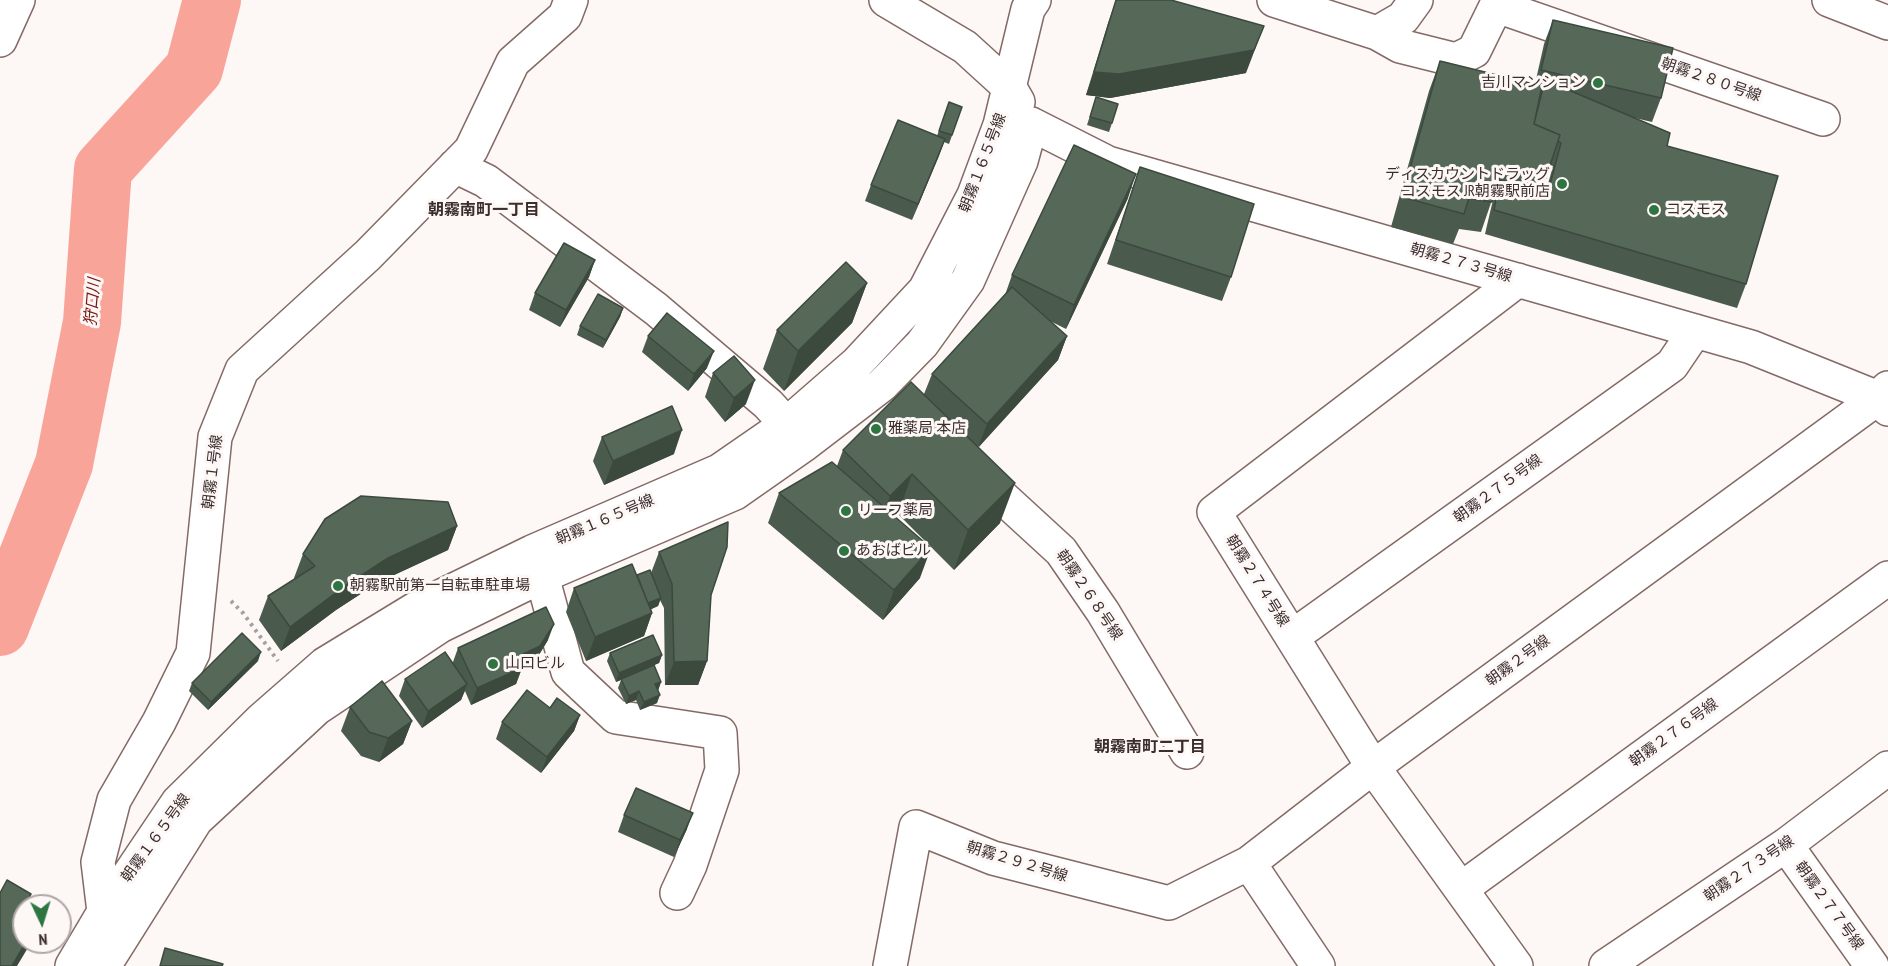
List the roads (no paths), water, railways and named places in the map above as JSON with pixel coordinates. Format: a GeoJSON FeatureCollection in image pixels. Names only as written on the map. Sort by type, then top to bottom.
{"type":"FeatureCollection","features":[{"type":"Feature","properties":{"kind":"street"},"geometry":{"type":"LineString","coordinates":[[0,40],[18,0]]}},
{"type":"Feature","properties":{"kind":"street","name":"朝霧１号線"},"geometry":{"type":"LineString","coordinates":[[104,912],[98,862],[114,800],[159,722],[193,653],[214,437],[242,370],[368,255],[471,150],[513,62],[564,16],[571,0]]}},
{"type":"Feature","properties":{"kind":"street"},"geometry":{"type":"LineString","coordinates":[[886,0],[965,47],[1010,88],[1031,124]]}},
{"type":"Feature","properties":{"kind":"street"},"geometry":{"type":"LineString","coordinates":[[1274,0],[1334,9],[1400,46],[1456,60],[1474,51],[1498,3]]}},
{"type":"Feature","properties":{"kind":"street"},"geometry":{"type":"LineString","coordinates":[[1377,33],[1403,18],[1416,0]]}},
{"type":"Feature","properties":{"kind":"street"},"geometry":{"type":"LineString","coordinates":[[1829,0],[1888,23]]}},
{"type":"Feature","properties":{"kind":"street","name":"朝霧１６５号線"},"geometry":{"type":"LineString","coordinates":[[796,434],[856,363],[925,290],[974,195],[1000,125],[1028,3]]}},
{"type":"Feature","properties":{"kind":"street","name":"朝霧２８０号線"},"geometry":{"type":"LineString","coordinates":[[1498,3],[1823,119]]}},
{"type":"Feature","properties":{"kind":"street","name":"朝霧１６５号線"},"geometry":{"type":"LineString","coordinates":[[104,966],[196,820],[317,708],[537,564],[796,434],[882,385],[922,344],[968,280],[1021,161],[1031,124]]}},
{"type":"Feature","properties":{"kind":"street","name":"朝霧２７３号線"},"geometry":{"type":"LineString","coordinates":[[1031,124],[1108,163],[1751,347],[1885,399]]}},
{"type":"Feature","properties":{"kind":"street"},"geometry":{"type":"LineString","coordinates":[[455,166],[486,181],[656,309],[768,404],[796,434]]}},
{"type":"Feature","properties":{"kind":"street","name":"朝霧２７４号線"},"geometry":{"type":"LineString","coordinates":[[1516,966],[1373,767],[1214,512],[1518,280]]}},
{"type":"Feature","properties":{"kind":"street","name":"朝霧２７５号線"},"geometry":{"type":"LineString","coordinates":[[1292,637],[1671,365],[1695,331]]}},
{"type":"Feature","properties":{"kind":"street"},"geometry":{"type":"LineString","coordinates":[[856,363],[906,408]]}},
{"type":"Feature","properties":{"kind":"street","name":"朝霧２号線"},"geometry":{"type":"LineString","coordinates":[[1249,863],[1373,767],[1885,399]]}},
{"type":"Feature","properties":{"kind":"street","name":"朝霧２６８号線"},"geometry":{"type":"LineString","coordinates":[[954,453],[1061,551],[1103,612],[1187,752]]}},
{"type":"Feature","properties":{"kind":"street"},"geometry":{"type":"LineString","coordinates":[[537,564],[568,672],[616,717],[720,733],[722,770],[690,866],[676,893]]}},
{"type":"Feature","properties":{"kind":"street","name":"朝霧１６５号線"},"geometry":{"type":"LineString","coordinates":[[72,966],[104,912],[178,802],[261,720],[325,664],[417,608],[537,564]]}},
{"type":"Feature","properties":{"kind":"street","name":"朝霧２７６号線"},"geometry":{"type":"LineString","coordinates":[[1461,889],[1888,578]]}},
{"type":"Feature","properties":{"kind":"street","name":"朝霧２７３号線"},"geometry":{"type":"LineString","coordinates":[[1606,966],[1786,845],[1888,768]]}},
{"type":"Feature","properties":{"kind":"street","name":"朝霧２９２号線"},"geometry":{"type":"LineString","coordinates":[[890,966],[916,827],[993,858],[1169,903],[1249,863]]}},
{"type":"Feature","properties":{"kind":"street","name":"朝霧２７７号線"},"geometry":{"type":"LineString","coordinates":[[1786,845],[1872,966]]}},
{"type":"Feature","properties":{"kind":"street"},"geometry":{"type":"LineString","coordinates":[[1249,863],[1318,966]]}},
{"type":"Feature","properties":{"kind":"waterway","name":"狩口川"},"geometry":{"type":"LineString","coordinates":[[0,627],[64,464],[92,322],[103,169],[194,69],[212,0]]}},
{"type":"Feature","properties":{"kind":"place","name":"吉川マンション"},"geometry":{"type":"Point","coordinates":[1598,83]}},
{"type":"Feature","properties":{"kind":"place","name":"ディスカウントドラッグ コスモス JR朝霧駅前店"},"geometry":{"type":"Point","coordinates":[1562,184]}},
{"type":"Feature","properties":{"kind":"place","name":"コスモス"},"geometry":{"type":"Point","coordinates":[1654,210]}},
{"type":"Feature","properties":{"kind":"place","name":"雅薬局 本店"},"geometry":{"type":"Point","coordinates":[876,429]}},
{"type":"Feature","properties":{"kind":"place","name":"リーフ薬局"},"geometry":{"type":"Point","coordinates":[846,511]}},
{"type":"Feature","properties":{"kind":"place","name":"あおばビル"},"geometry":{"type":"Point","coordinates":[844,551]}},
{"type":"Feature","properties":{"kind":"place","name":"朝霧駅前第一自転車駐車場"},"geometry":{"type":"Point","coordinates":[338,586]}},
{"type":"Feature","properties":{"kind":"place","name":"山口ビル"},"geometry":{"type":"Point","coordinates":[493,664]}},
{"type":"Feature","properties":{"kind":"district","name":"朝霧南町一丁目"},"geometry":{"type":"Point","coordinates":[484,210]}},
{"type":"Feature","properties":{"kind":"district","name":"朝霧南町二丁目"},"geometry":{"type":"Point","coordinates":[1150,747]}}]}
